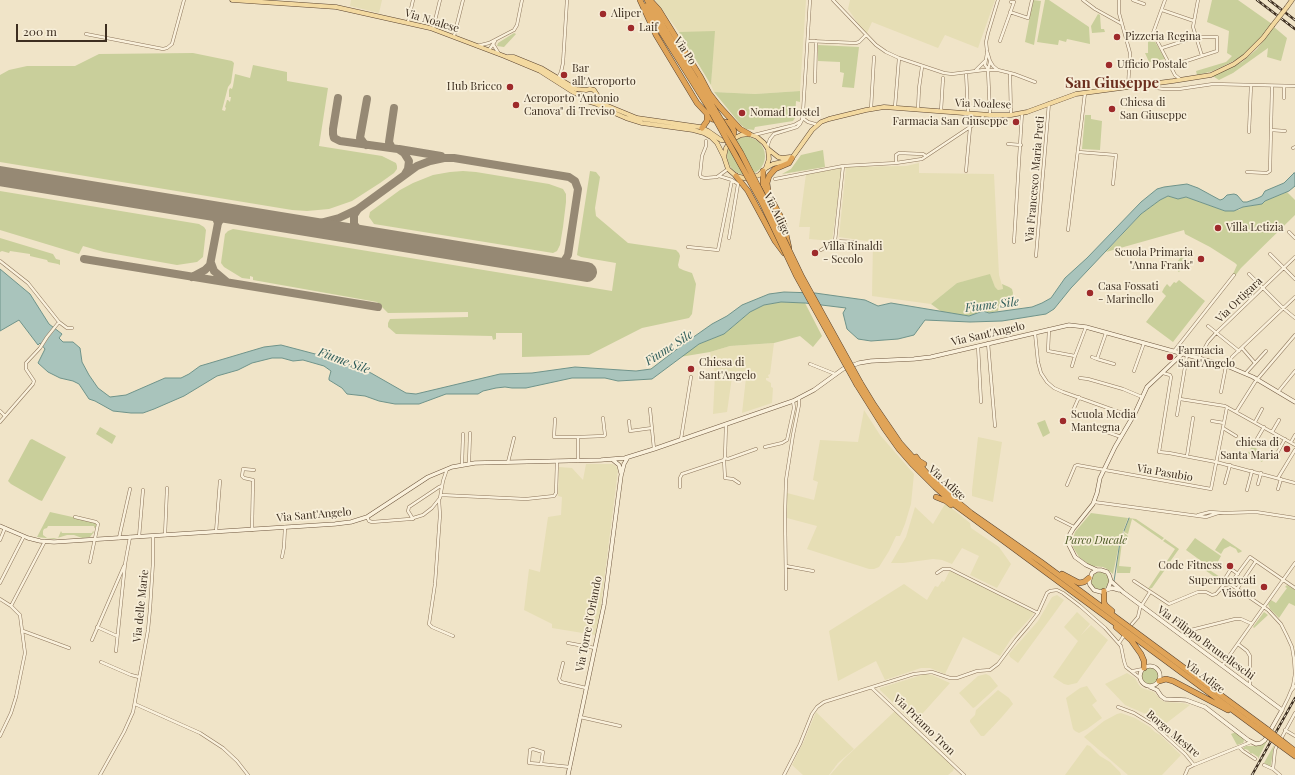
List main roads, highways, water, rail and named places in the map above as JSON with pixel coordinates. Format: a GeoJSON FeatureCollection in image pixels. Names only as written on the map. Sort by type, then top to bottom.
{"type":"FeatureCollection","features":[{"type":"Feature","properties":{"kind":"highway","name":"Via Po"},"geometry":{"type":"LineString","coordinates":[[641,0],[711,113]]}},
{"type":"Feature","properties":{"kind":"highway","name":"Via Po"},"geometry":{"type":"LineString","coordinates":[[647,0],[711,113]]}},
{"type":"Feature","properties":{"kind":"highway"},"geometry":{"type":"LineString","coordinates":[[650,0],[659,10],[709,93],[740,129],[751,134]]}},
{"type":"Feature","properties":{"kind":"highway"},"geometry":{"type":"LineString","coordinates":[[702,128],[711,113]]}},
{"type":"Feature","properties":{"kind":"highway"},"geometry":{"type":"LineString","coordinates":[[711,113],[712,119],[729,123],[734,131],[732,140]]}},
{"type":"Feature","properties":{"kind":"highway","name":"Via Adige"},"geometry":{"type":"LineString","coordinates":[[711,113],[741,154],[765,200],[789,255],[858,383],[884,428],[913,465],[935,487],[971,517],[1258,729],[1266,732]]}},
{"type":"Feature","properties":{"kind":"highway"},"geometry":{"type":"LineString","coordinates":[[768,193],[768,176],[775,169],[789,163],[792,158]]}},
{"type":"Feature","properties":{"kind":"highway"},"geometry":{"type":"LineString","coordinates":[[765,170],[763,184],[782,221],[788,240],[789,255]]}},
{"type":"Feature","properties":{"kind":"highway"},"geometry":{"type":"LineString","coordinates":[[734,178],[748,191],[775,241],[789,255]]}},
{"type":"Feature","properties":{"kind":"highway","name":"Via Adige"},"geometry":{"type":"LineString","coordinates":[[858,383],[896,438],[912,458],[948,494],[1151,644],[1266,732],[1295,751]]}},
{"type":"Feature","properties":{"kind":"highway"},"geometry":{"type":"LineString","coordinates":[[896,438],[905,444],[924,464]]}},
{"type":"Feature","properties":{"kind":"highway"},"geometry":{"type":"LineString","coordinates":[[936,497],[946,501],[959,511],[971,517]]}},
{"type":"Feature","properties":{"kind":"highway"},"geometry":{"type":"LineString","coordinates":[[1040,562],[1076,583],[1081,583],[1090,577]]}},
{"type":"Feature","properties":{"kind":"highway"},"geometry":{"type":"LineString","coordinates":[[1061,582],[1076,597],[1131,640],[1143,656],[1144,669]]}},
{"type":"Feature","properties":{"kind":"highway"},"geometry":{"type":"LineString","coordinates":[[1106,590],[1103,598],[1105,605],[1143,635],[1151,644]]}},
{"type":"Feature","properties":{"kind":"highway"},"geometry":{"type":"LineString","coordinates":[[1159,682],[1166,679],[1176,682],[1221,706],[1247,724],[1258,729]]}},
{"type":"Feature","properties":{"kind":"highway","name":"Via Adige"},"geometry":{"type":"LineString","coordinates":[[1281,743],[1295,756]]}},
{"type":"Feature","properties":{"kind":"main road","name":"Via Noalese"},"geometry":{"type":"LineString","coordinates":[[232,0],[336,7],[408,22],[454,36],[504,56],[514,57],[534,65],[573,92],[584,97]]}},
{"type":"Feature","properties":{"kind":"main road","name":"Via Noalese"},"geometry":{"type":"LineString","coordinates":[[767,148],[778,157],[790,157],[795,152],[807,132],[815,124],[871,109],[894,107],[990,115],[1022,113],[1072,95],[1211,75],[1234,64],[1255,47],[1292,0]]}},
{"type":"Feature","properties":{"kind":"main road","name":"Via Noalese"},"geometry":{"type":"LineString","coordinates":[[557,80],[576,90],[586,90]]}},
{"type":"Feature","properties":{"kind":"main road"},"geometry":{"type":"LineString","coordinates":[[732,140],[720,140],[702,128],[637,118],[604,104],[592,89],[586,90],[584,93],[584,97],[587,101],[598,104],[605,109],[637,122],[701,132],[715,141],[719,146],[728,170],[734,178],[748,179],[759,175],[773,164],[787,161],[792,158],[809,133],[821,122]]}},
{"type":"Feature","properties":{"kind":"main road"},"geometry":{"type":"LineString","coordinates":[[591,102],[595,100],[597,94]]}},
{"type":"Feature","properties":{"kind":"main road"},"geometry":{"type":"LineString","coordinates":[[724,157],[726,148],[732,140],[741,135],[751,134],[761,139],[767,148],[769,159],[765,170]]}},
{"type":"Feature","properties":{"kind":"water"},"geometry":{"type":"Polygon","coordinates":[[[1294,173],[1295,186],[1289,191],[1265,201],[1262,204],[1243,207],[1234,211],[1225,211],[1186,197],[1178,199],[1168,196],[1160,200],[1141,214],[1071,288],[1054,309],[1046,314],[1002,321],[970,322],[925,320],[914,335],[898,339],[871,341],[858,339],[847,329],[843,313],[846,308],[805,303],[781,302],[764,305],[750,312],[724,334],[699,344],[652,379],[618,381],[605,378],[572,378],[526,388],[505,387],[483,391],[478,394],[446,394],[419,404],[395,404],[379,401],[365,396],[347,394],[342,388],[329,380],[331,371],[324,366],[303,360],[293,361],[282,358],[272,358],[252,363],[238,370],[217,376],[184,396],[154,409],[143,413],[131,413],[113,411],[89,399],[79,384],[60,378],[48,372],[38,363],[45,349],[40,343],[38,345],[19,320],[0,331],[0,269],[30,294],[49,324],[62,334],[59,338],[63,342],[73,342],[80,348],[82,362],[89,375],[98,388],[110,397],[126,395],[165,378],[181,378],[200,366],[264,347],[281,345],[338,360],[371,373],[406,393],[416,394],[500,374],[532,373],[575,367],[636,371],[651,369],[712,324],[727,316],[742,305],[769,294],[784,292],[815,293],[865,300],[878,306],[891,303],[969,316],[983,311],[989,313],[1032,307],[1051,298],[1065,278],[1087,258],[1141,202],[1157,189],[1187,184],[1220,200],[1227,195],[1234,194],[1237,195],[1243,202],[1247,202],[1262,196],[1265,191],[1284,183],[1294,173]]]}},
{"type":"Feature","properties":{"kind":"waterway"},"geometry":{"type":"LineString","coordinates":[[1124,531],[1129,518]]}},
{"type":"Feature","properties":{"kind":"waterway"},"geometry":{"type":"LineString","coordinates":[[1114,581],[1120,542],[1123,533]]}},
{"type":"Feature","properties":{"kind":"railway"},"geometry":{"type":"LineString","coordinates":[[1257,0],[1295,29]]}},
{"type":"Feature","properties":{"kind":"railway"},"geometry":{"type":"LineString","coordinates":[[1269,0],[1295,20]]}},
{"type":"Feature","properties":{"kind":"railway"},"geometry":{"type":"LineString","coordinates":[[1252,775],[1295,698]]}},
{"type":"Feature","properties":{"kind":"place","name":"Aliper"},"geometry":{"type":"Point","coordinates":[603,14]}},
{"type":"Feature","properties":{"kind":"place","name":"Laif"},"geometry":{"type":"Point","coordinates":[631,28]}},
{"type":"Feature","properties":{"kind":"place","name":"Pizzeria Regina"},"geometry":{"type":"Point","coordinates":[1117,37]}},
{"type":"Feature","properties":{"kind":"place","name":"Ufficio Postale"},"geometry":{"type":"Point","coordinates":[1109,65]}},
{"type":"Feature","properties":{"kind":"place","name":"Bar all'Aeroporto"},"geometry":{"type":"Point","coordinates":[564,75]}},
{"type":"Feature","properties":{"kind":"place","name":"Hub Bricco"},"geometry":{"type":"Point","coordinates":[510,87]}},
{"type":"Feature","properties":{"kind":"place","name":"Aeroporto \"Antonio Canova\" di Treviso"},"geometry":{"type":"Point","coordinates":[516,105]}},
{"type":"Feature","properties":{"kind":"place","name":"Chiesa di San Giuseppe"},"geometry":{"type":"Point","coordinates":[1112,109]}},
{"type":"Feature","properties":{"kind":"place","name":"Nomad Hostel"},"geometry":{"type":"Point","coordinates":[742,113]}},
{"type":"Feature","properties":{"kind":"place","name":"Farmacia San Giuseppe"},"geometry":{"type":"Point","coordinates":[1016,122]}},
{"type":"Feature","properties":{"kind":"place","name":"Villa Letizia"},"geometry":{"type":"Point","coordinates":[1218,228]}},
{"type":"Feature","properties":{"kind":"place","name":"Villa Rinaldi - Secolo"},"geometry":{"type":"Point","coordinates":[815,253]}},
{"type":"Feature","properties":{"kind":"place","name":"Scuola Primaria \"Anna Frank\""},"geometry":{"type":"Point","coordinates":[1201,259]}},
{"type":"Feature","properties":{"kind":"place","name":"Casa Fossati - Marinello"},"geometry":{"type":"Point","coordinates":[1090,293]}},
{"type":"Feature","properties":{"kind":"place","name":"Farmacia Sant'Angelo"},"geometry":{"type":"Point","coordinates":[1170,357]}},
{"type":"Feature","properties":{"kind":"place","name":"Chiesa di Sant'Angelo"},"geometry":{"type":"Point","coordinates":[691,369]}},
{"type":"Feature","properties":{"kind":"place","name":"Scuola Media Mantegna"},"geometry":{"type":"Point","coordinates":[1063,421]}},
{"type":"Feature","properties":{"kind":"place","name":"chiesa di Santa Maria"},"geometry":{"type":"Point","coordinates":[1287,449]}},
{"type":"Feature","properties":{"kind":"place","name":"Code Fitness"},"geometry":{"type":"Point","coordinates":[1230,566]}},
{"type":"Feature","properties":{"kind":"place","name":"Supermercati Visotto"},"geometry":{"type":"Point","coordinates":[1264,587]}},
{"type":"Feature","properties":{"kind":"district","name":"San Giuseppe"},"geometry":{"type":"Point","coordinates":[1112,83]}},
{"type":"Feature","properties":{"kind":"water label","name":"Fiume Sile"},"geometry":{"type":"Point","coordinates":[992,305]}},
{"type":"Feature","properties":{"kind":"water label","name":"Fiume Sile"},"geometry":{"type":"Point","coordinates":[669,348]}},
{"type":"Feature","properties":{"kind":"water label","name":"Fiume Sile"},"geometry":{"type":"Point","coordinates":[344,361]}},
{"type":"Feature","properties":{"kind":"park label","name":"Parco Ducale"},"geometry":{"type":"Point","coordinates":[1096,541]}}]}
